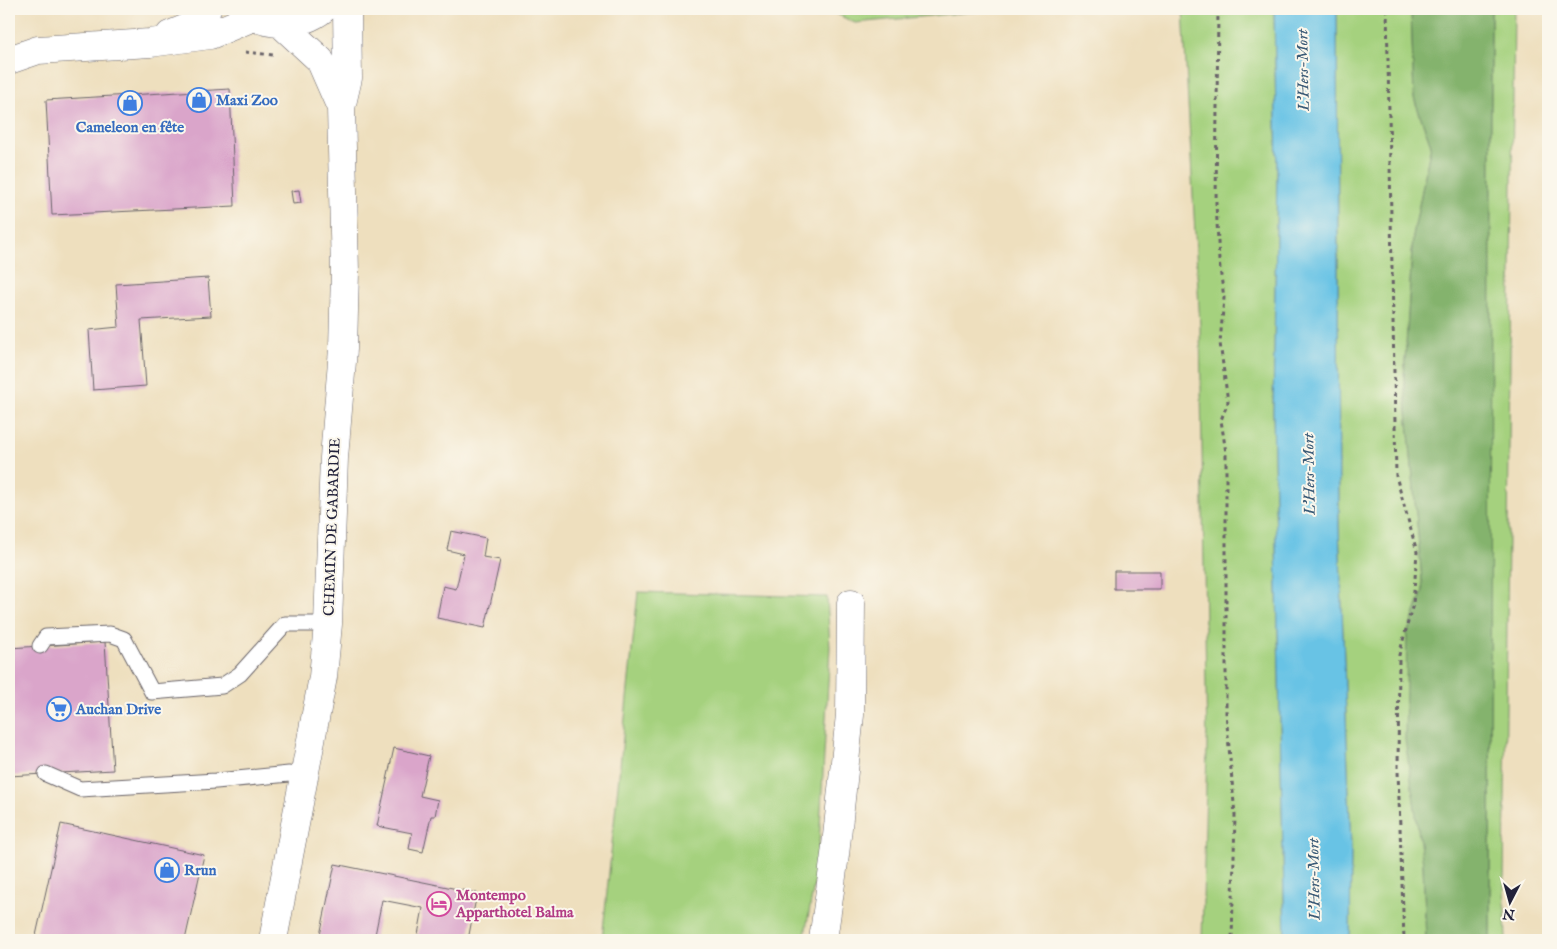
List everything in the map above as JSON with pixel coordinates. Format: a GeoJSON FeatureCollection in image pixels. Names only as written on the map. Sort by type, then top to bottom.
{"type":"FeatureCollection","features":[{"type":"Feature","properties":{"kind":"street"},"geometry":{"type":"LineString","coordinates":[[150,43],[187,28],[207,9]]}},
{"type":"Feature","properties":{"kind":"street"},"geometry":{"type":"LineString","coordinates":[[9,60],[38,50],[150,43],[210,35],[248,13],[280,23],[298,22],[315,15],[323,9]]}},
{"type":"Feature","properties":{"kind":"street","name":"CHEMIN DE GABARDIE"},"geometry":{"type":"LineString","coordinates":[[273,940],[323,678],[328,624],[334,458],[344,340],[345,272],[341,108],[348,78],[347,9]]}},
{"type":"Feature","properties":{"kind":"street","name":"CHEMIN DE GABARDIE"},"geometry":{"type":"LineString","coordinates":[[280,23],[320,60],[341,108]]}},
{"type":"Feature","properties":{"kind":"street"},"geometry":{"type":"LineString","coordinates":[[823,940],[835,855],[850,715],[851,603]]}},
{"type":"Feature","properties":{"kind":"lane"},"geometry":{"type":"LineString","coordinates":[[40,646],[46,636],[110,634],[124,639],[152,692],[222,686],[240,674],[285,624],[328,624]]}},
{"type":"Feature","properties":{"kind":"lane"},"geometry":{"type":"LineString","coordinates":[[46,774],[80,790],[216,782],[289,774],[305,777]]}},
{"type":"Feature","properties":{"kind":"path"},"geometry":{"type":"LineString","coordinates":[[1218,9],[1216,203],[1219,261],[1224,298],[1220,343],[1228,402],[1221,420],[1226,453],[1226,713],[1235,815],[1232,940]]}},
{"type":"Feature","properties":{"kind":"path"},"geometry":{"type":"LineString","coordinates":[[1387,9],[1396,476],[1417,552],[1413,604],[1399,655],[1398,771],[1404,940]]}},
{"type":"Feature","properties":{"kind":"path"},"geometry":{"type":"LineString","coordinates":[[236,52],[250,51],[277,56]]}},
{"type":"Feature","properties":{"kind":"green space"},"geometry":{"type":"Polygon","coordinates":[[[826,9],[1004,9],[855,23],[826,9]]]}},
{"type":"Feature","properties":{"kind":"green space"},"geometry":{"type":"Polygon","coordinates":[[[1183,9],[1274,9],[1277,173],[1273,411],[1285,940],[1202,940],[1207,747],[1200,327],[1183,9]]]}},
{"type":"Feature","properties":{"kind":"green space"},"geometry":{"type":"Polygon","coordinates":[[[1337,9],[1411,9],[1414,98],[1431,145],[1413,236],[1404,377],[1423,591],[1407,634],[1423,864],[1426,940],[1350,940],[1351,849],[1339,527],[1337,9]]]}},
{"type":"Feature","properties":{"kind":"green space"},"geometry":{"type":"Polygon","coordinates":[[[1411,9],[1491,9],[1490,940],[1426,940],[1423,864],[1405,739],[1407,634],[1423,591],[1404,377],[1413,236],[1431,145],[1414,98],[1411,9]]]}},
{"type":"Feature","properties":{"kind":"green space"},"geometry":{"type":"Polygon","coordinates":[[[1491,9],[1514,9],[1504,885],[1506,940],[1490,940],[1491,9]]]}},
{"type":"Feature","properties":{"kind":"green space"},"geometry":{"type":"Polygon","coordinates":[[[638,592],[827,597],[830,647],[818,863],[804,940],[602,940],[638,592]]]}},
{"type":"Feature","properties":{"kind":"water","name":"L'Hers-Mort"},"geometry":{"type":"Polygon","coordinates":[[[1274,9],[1337,9],[1339,527],[1351,849],[1350,940],[1285,940],[1273,411],[1277,173],[1274,9]]]}},
{"type":"Feature","properties":{"kind":"building"},"geometry":{"type":"Polygon","coordinates":[[[230,89],[235,206],[52,215],[46,100],[230,89]]]}},
{"type":"Feature","properties":{"kind":"building"},"geometry":{"type":"Polygon","coordinates":[[[299,190],[301,203],[293,204],[291,191],[299,190]]]}},
{"type":"Feature","properties":{"kind":"building"},"geometry":{"type":"Polygon","coordinates":[[[208,278],[211,316],[141,320],[146,386],[93,390],[89,330],[119,327],[116,284],[208,278]]]}},
{"type":"Feature","properties":{"kind":"building"},"geometry":{"type":"Polygon","coordinates":[[[451,531],[486,538],[483,557],[500,560],[485,628],[437,618],[443,586],[456,589],[464,554],[447,550],[451,531]]]}},
{"type":"Feature","properties":{"kind":"building"},"geometry":{"type":"Polygon","coordinates":[[[1114,571],[1160,571],[1160,589],[1114,589],[1114,571]]]}},
{"type":"Feature","properties":{"kind":"building","name":"Auchan Drive"},"geometry":{"type":"Polygon","coordinates":[[[105,642],[113,770],[9,776],[9,648],[105,642]]]}},
{"type":"Feature","properties":{"kind":"building"},"geometry":{"type":"Polygon","coordinates":[[[394,748],[429,756],[420,796],[438,800],[435,816],[431,816],[423,852],[409,849],[412,833],[377,826],[394,748]]]}},
{"type":"Feature","properties":{"kind":"building"},"geometry":{"type":"Polygon","coordinates":[[[61,824],[204,855],[185,940],[35,940],[61,824]]]}},
{"type":"Feature","properties":{"kind":"building","name":"Montempo Apparthotel Balma"},"geometry":{"type":"Polygon","coordinates":[[[335,864],[477,893],[468,940],[417,940],[423,908],[382,900],[374,940],[319,940],[335,864]]]}},
{"type":"Feature","properties":{"kind":"place","name":"Maxi Zoo"},"geometry":{"type":"Point","coordinates":[199,100]}},
{"type":"Feature","properties":{"kind":"place","name":"Cameleon en fête"},"geometry":{"type":"Point","coordinates":[130,103]}},
{"type":"Feature","properties":{"kind":"place","name":"Auchan Drive"},"geometry":{"type":"Point","coordinates":[59,709]}},
{"type":"Feature","properties":{"kind":"place","name":"Rrun"},"geometry":{"type":"Point","coordinates":[167,870]}},
{"type":"Feature","properties":{"kind":"place","name":"Montempo Apparthotel Balma"},"geometry":{"type":"Point","coordinates":[439,904]}}]}
